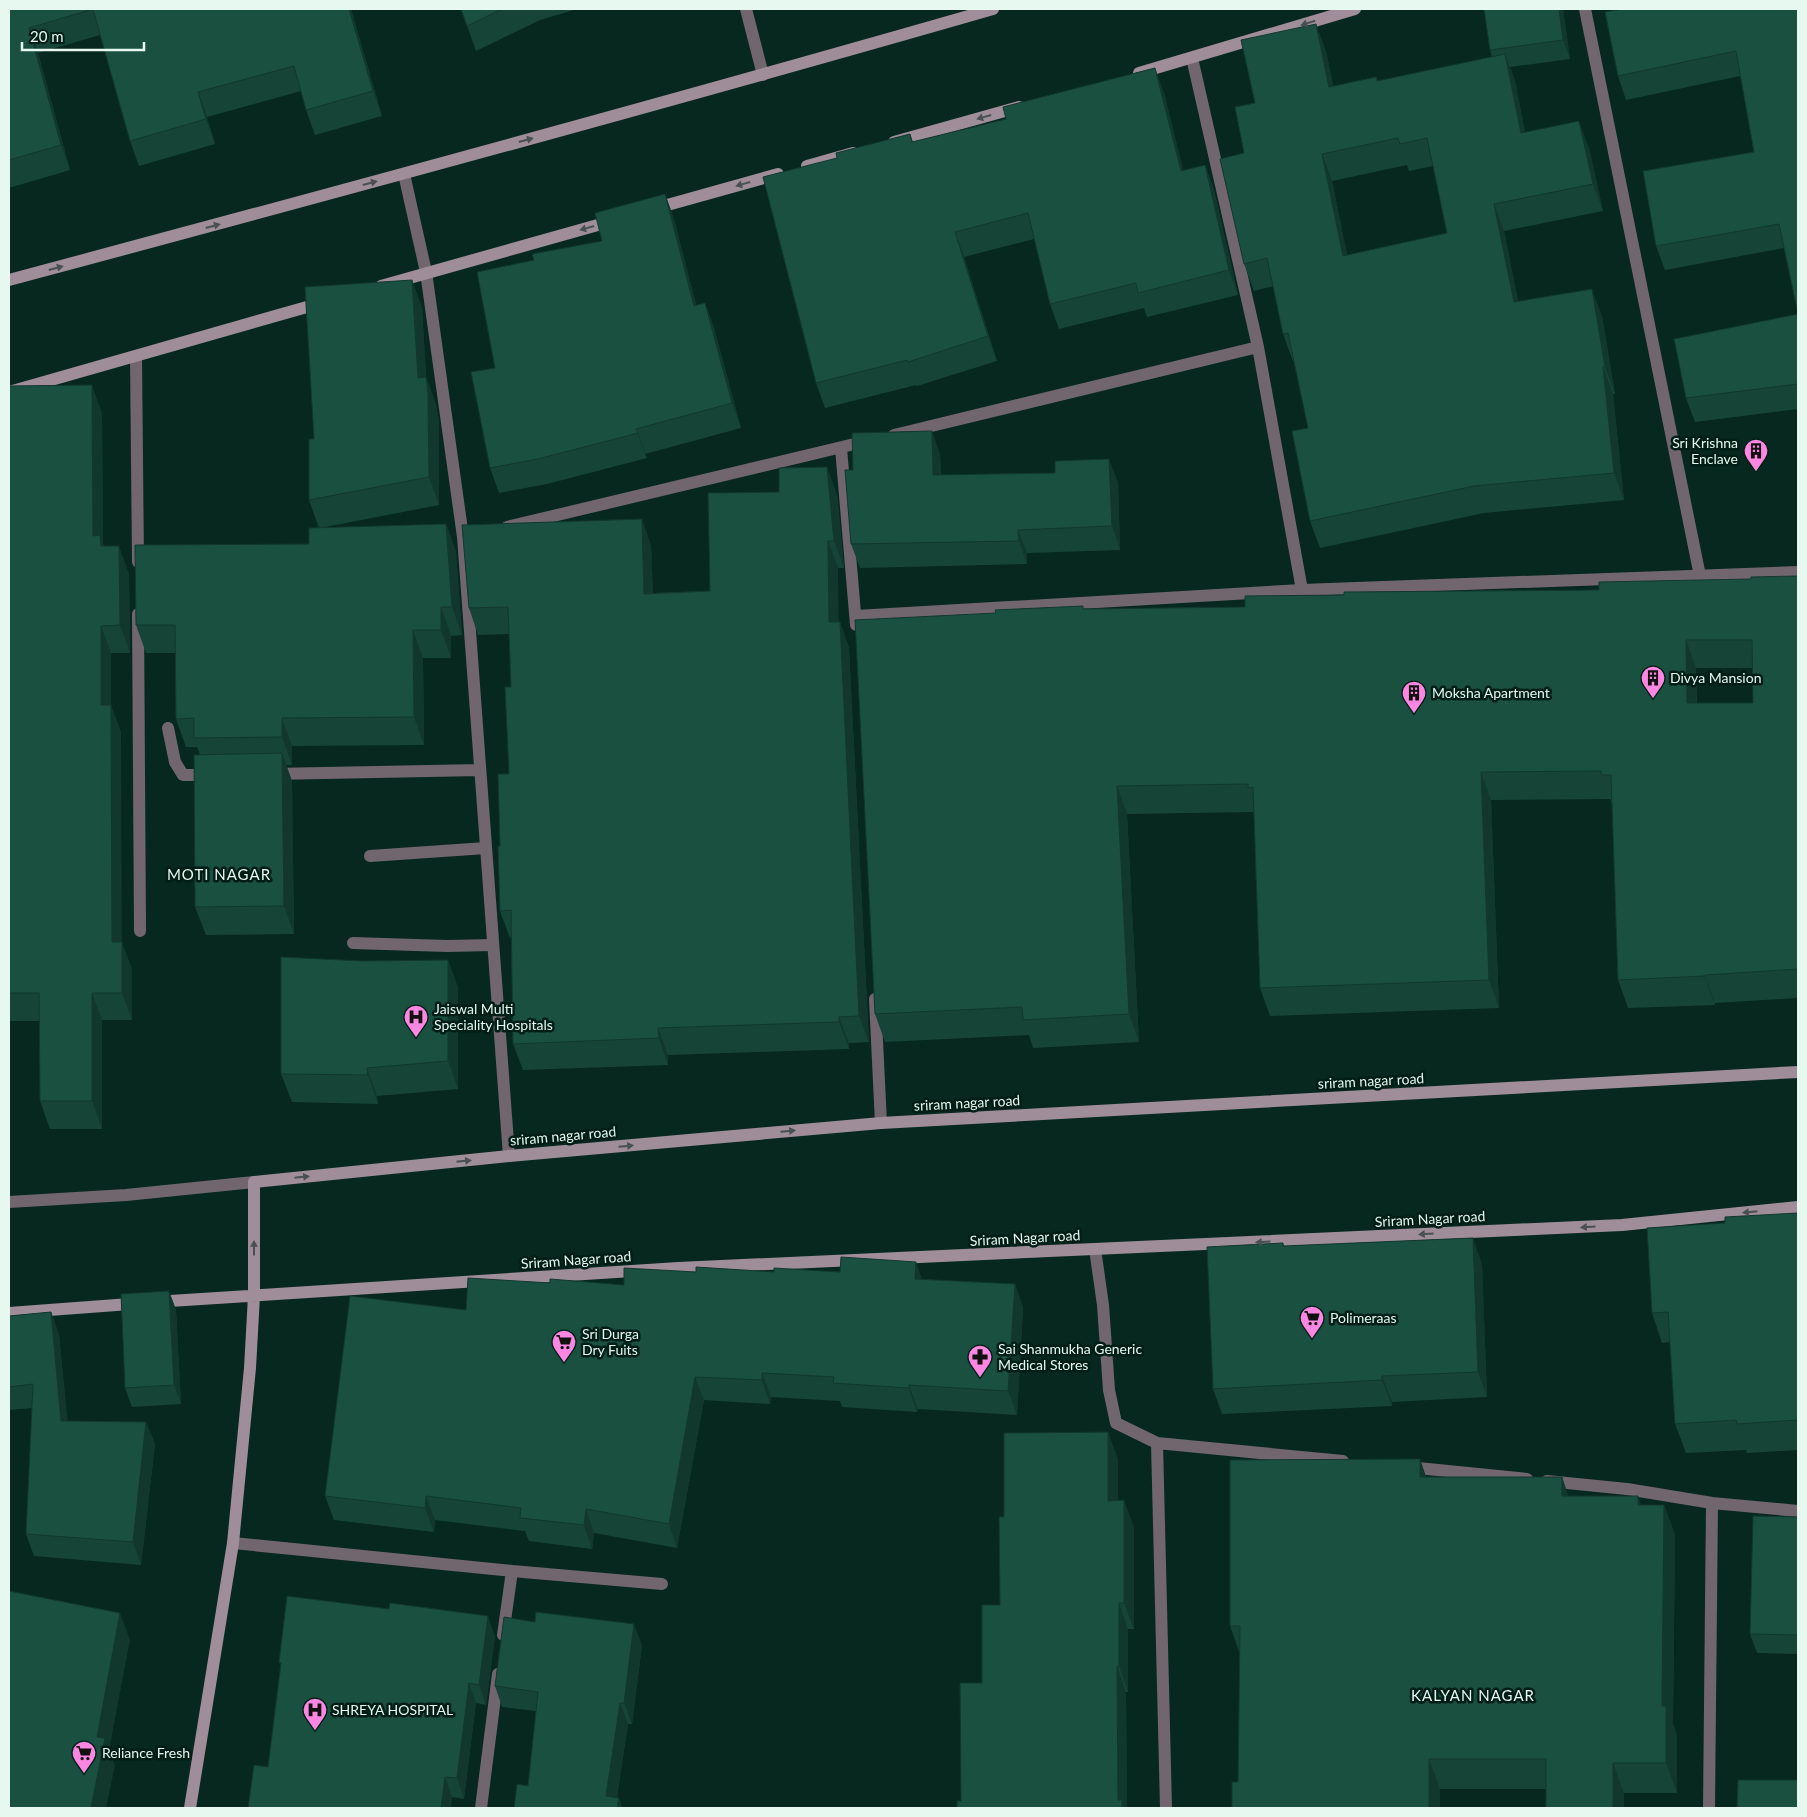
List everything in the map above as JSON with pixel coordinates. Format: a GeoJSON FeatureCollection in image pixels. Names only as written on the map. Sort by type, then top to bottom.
{"type":"FeatureCollection","features":[{"type":"Feature","properties":{"kind":"main road"},"geometry":{"type":"LineString","coordinates":[[9,280],[404,174],[763,75],[993,9]]}},
{"type":"Feature","properties":{"kind":"main road"},"geometry":{"type":"LineString","coordinates":[[1125,77],[1355,9]]}},
{"type":"Feature","properties":{"kind":"main road"},"geometry":{"type":"LineString","coordinates":[[885,144],[1029,104]]}},
{"type":"Feature","properties":{"kind":"main road"},"geometry":{"type":"LineString","coordinates":[[645,211],[865,150]]}},
{"type":"Feature","properties":{"kind":"main road"},"geometry":{"type":"LineString","coordinates":[[370,289],[626,217]]}},
{"type":"Feature","properties":{"kind":"main road"},"geometry":{"type":"LineString","coordinates":[[9,392],[333,300]]}},
{"type":"Feature","properties":{"kind":"main road","name":"sriram nagar road"},"geometry":{"type":"LineString","coordinates":[[254,1182],[509,1156],[881,1123],[1798,1072]]}},
{"type":"Feature","properties":{"kind":"main road"},"geometry":{"type":"LineString","coordinates":[[190,1808],[233,1543],[250,1368],[254,1296],[254,1182]]}},
{"type":"Feature","properties":{"kind":"main road","name":"Sriram Nagar road"},"geometry":{"type":"LineString","coordinates":[[9,1313],[678,1268],[1622,1225],[1798,1207]]}},
{"type":"Feature","properties":{"kind":"street"},"geometry":{"type":"LineString","coordinates":[[746,9],[763,75]]}},
{"type":"Feature","properties":{"kind":"street"},"geometry":{"type":"LineString","coordinates":[[1584,9],[1700,576]]}},
{"type":"Feature","properties":{"kind":"street"},"geometry":{"type":"LineString","coordinates":[[1192,58],[1258,347],[1302,590]]}},
{"type":"Feature","properties":{"kind":"street"},"geometry":{"type":"LineString","coordinates":[[404,174],[426,272],[468,536],[480,770],[509,1156]]}},
{"type":"Feature","properties":{"kind":"street"},"geometry":{"type":"LineString","coordinates":[[492,530],[1258,347]]}},
{"type":"Feature","properties":{"kind":"street"},"geometry":{"type":"LineString","coordinates":[[136,356],[138,574]]}},
{"type":"Feature","properties":{"kind":"street"},"geometry":{"type":"LineString","coordinates":[[841,448],[857,636]]}},
{"type":"Feature","properties":{"kind":"street"},"geometry":{"type":"LineString","coordinates":[[856,616],[1302,590],[1798,572]]}},
{"type":"Feature","properties":{"kind":"street"},"geometry":{"type":"LineString","coordinates":[[138,604],[140,931]]}},
{"type":"Feature","properties":{"kind":"street"},"geometry":{"type":"LineString","coordinates":[[168,728],[175,762],[183,775],[223,775]]}},
{"type":"Feature","properties":{"kind":"street"},"geometry":{"type":"LineString","coordinates":[[262,774],[480,770]]}},
{"type":"Feature","properties":{"kind":"street"},"geometry":{"type":"LineString","coordinates":[[370,856],[486,848]]}},
{"type":"Feature","properties":{"kind":"street"},"geometry":{"type":"LineString","coordinates":[[354,943],[447,946],[493,945]]}},
{"type":"Feature","properties":{"kind":"street"},"geometry":{"type":"LineString","coordinates":[[874,984],[881,1123]]}},
{"type":"Feature","properties":{"kind":"street"},"geometry":{"type":"LineString","coordinates":[[9,1202],[126,1195],[254,1182]]}},
{"type":"Feature","properties":{"kind":"street"},"geometry":{"type":"LineString","coordinates":[[1095,1250],[1103,1305],[1109,1390],[1116,1423],[1157,1443],[1353,1462]]}},
{"type":"Feature","properties":{"kind":"street"},"geometry":{"type":"LineString","coordinates":[[1157,1443],[1166,1808]]}},
{"type":"Feature","properties":{"kind":"street"},"geometry":{"type":"LineString","coordinates":[[1392,1466],[1627,1488],[1712,1503],[1798,1511]]}},
{"type":"Feature","properties":{"kind":"street"},"geometry":{"type":"LineString","coordinates":[[1709,1808],[1712,1503]]}},
{"type":"Feature","properties":{"kind":"street"},"geometry":{"type":"LineString","coordinates":[[233,1543],[662,1584]]}},
{"type":"Feature","properties":{"kind":"street"},"geometry":{"type":"LineString","coordinates":[[481,1808],[512,1571]]}},
{"type":"Feature","properties":{"kind":"building"},"geometry":{"type":"Polygon","coordinates":[[[9,9],[93,9],[29,28],[61,145],[9,160],[9,9]]]}},
{"type":"Feature","properties":{"kind":"building"},"geometry":{"type":"Polygon","coordinates":[[[93,9],[349,9],[373,91],[306,110],[294,66],[198,92],[206,119],[130,141],[93,9]]]}},
{"type":"Feature","properties":{"kind":"building"},"geometry":{"type":"Polygon","coordinates":[[[461,9],[502,9],[467,26],[461,9]]]}},
{"type":"Feature","properties":{"kind":"building"},"geometry":{"type":"Polygon","coordinates":[[[1484,9],[1559,9],[1563,40],[1490,50],[1484,9]]]}},
{"type":"Feature","properties":{"kind":"building"},"geometry":{"type":"Polygon","coordinates":[[[1623,9],[1798,9],[1798,314],[1779,224],[1656,246],[1643,171],[1754,152],[1736,51],[1618,76],[1605,12],[1623,9]]]}},
{"type":"Feature","properties":{"kind":"building"},"geometry":{"type":"Polygon","coordinates":[[[1316,24],[1329,87],[1376,77],[1377,81],[1505,54],[1521,133],[1579,121],[1593,184],[1494,204],[1514,302],[1592,289],[1605,367],[1603,367],[1614,473],[1474,486],[1310,521],[1292,431],[1308,428],[1288,333],[1283,334],[1267,258],[1244,264],[1220,159],[1244,153],[1235,107],[1255,103],[1241,40],[1316,24]],[[1398,138],[1322,154],[1343,256],[1447,233],[1427,138],[1400,144],[1398,138]]]}},
{"type":"Feature","properties":{"kind":"building"},"geometry":{"type":"Polygon","coordinates":[[[1155,68],[1181,171],[1205,165],[1229,270],[1138,293],[1136,283],[1050,304],[1028,213],[955,232],[988,336],[908,362],[907,360],[816,383],[763,177],[837,158],[836,153],[910,134],[912,142],[1006,119],[1003,107],[1155,68]]]}},
{"type":"Feature","properties":{"kind":"building"},"geometry":{"type":"Polygon","coordinates":[[[665,194],[694,306],[705,303],[732,403],[636,429],[638,433],[538,459],[490,468],[471,372],[495,368],[477,272],[534,260],[532,254],[602,241],[595,213],[665,194]]]}},
{"type":"Feature","properties":{"kind":"building"},"geometry":{"type":"Polygon","coordinates":[[[412,280],[418,378],[426,377],[428,393],[429,477],[309,500],[309,439],[314,439],[305,287],[412,280]]]}},
{"type":"Feature","properties":{"kind":"building"},"geometry":{"type":"Polygon","coordinates":[[[1798,314],[1798,384],[1686,398],[1674,339],[1798,314]]]}},
{"type":"Feature","properties":{"kind":"building"},"geometry":{"type":"Polygon","coordinates":[[[92,385],[93,536],[100,535],[101,546],[119,546],[120,625],[101,626],[101,705],[111,705],[112,942],[122,942],[122,993],[92,993],[92,1101],[40,1101],[39,993],[9,993],[9,386],[92,385]]]}},
{"type":"Feature","properties":{"kind":"building"},"geometry":{"type":"Polygon","coordinates":[[[932,431],[933,475],[1055,473],[1055,461],[1109,459],[1112,526],[1018,530],[1019,541],[851,544],[845,470],[853,470],[852,433],[932,431]]]}},
{"type":"Feature","properties":{"kind":"building"},"geometry":{"type":"Polygon","coordinates":[[[827,467],[834,541],[828,541],[829,622],[840,622],[859,1016],[839,1017],[839,1022],[658,1028],[659,1038],[513,1044],[511,910],[500,911],[498,846],[500,846],[498,774],[509,774],[505,687],[511,687],[508,607],[469,608],[462,525],[642,519],[644,594],[710,591],[708,493],[779,492],[779,468],[827,467]]]}},
{"type":"Feature","properties":{"kind":"building"},"geometry":{"type":"Polygon","coordinates":[[[446,524],[452,607],[441,607],[441,630],[413,630],[414,717],[282,718],[282,737],[194,738],[194,718],[176,719],[175,625],[136,625],[135,545],[309,544],[309,528],[446,524]]]}},
{"type":"Feature","properties":{"kind":"building"},"geometry":{"type":"Polygon","coordinates":[[[1798,576],[1798,969],[1618,980],[1611,775],[1601,775],[1601,771],[1481,772],[1489,980],[1260,988],[1253,787],[1248,788],[1248,784],[1117,786],[1129,1014],[1023,1020],[1022,1007],[875,1014],[855,620],[996,613],[995,610],[1083,606],[1083,609],[1245,607],[1245,596],[1344,595],[1344,592],[1599,590],[1599,582],[1751,579],[1751,577],[1798,576]],[[1686,640],[1687,703],[1753,703],[1752,640],[1686,640]]]}},
{"type":"Feature","properties":{"kind":"building"},"geometry":{"type":"Polygon","coordinates":[[[282,753],[284,906],[195,907],[194,755],[282,753]]]}},
{"type":"Feature","properties":{"kind":"building"},"geometry":{"type":"Polygon","coordinates":[[[281,957],[362,961],[448,960],[448,1061],[367,1068],[368,1075],[281,1074],[281,957]]]}},
{"type":"Feature","properties":{"kind":"building"},"geometry":{"type":"Polygon","coordinates":[[[1798,1213],[1798,1420],[1737,1424],[1736,1420],[1675,1424],[1668,1312],[1652,1313],[1647,1228],[1725,1223],[1725,1217],[1798,1213]]]}},
{"type":"Feature","properties":{"kind":"building"},"geometry":{"type":"Polygon","coordinates":[[[1473,1238],[1478,1372],[1382,1376],[1382,1380],[1213,1389],[1207,1247],[1283,1243],[1283,1246],[1473,1238]]]}},
{"type":"Feature","properties":{"kind":"building"},"geometry":{"type":"Polygon","coordinates":[[[841,1257],[916,1262],[915,1279],[1015,1284],[1008,1391],[909,1385],[909,1388],[833,1383],[834,1377],[762,1373],[762,1380],[695,1377],[669,1524],[586,1509],[584,1525],[520,1518],[521,1508],[426,1496],[425,1508],[325,1496],[350,1296],[466,1310],[468,1278],[550,1283],[550,1279],[624,1285],[624,1268],[696,1272],[696,1267],[774,1272],[774,1268],[840,1272],[841,1257]]]}},
{"type":"Feature","properties":{"kind":"building"},"geometry":{"type":"Polygon","coordinates":[[[169,1291],[174,1385],[125,1388],[121,1294],[169,1291]]]}},
{"type":"Feature","properties":{"kind":"building"},"geometry":{"type":"Polygon","coordinates":[[[51,1312],[61,1421],[146,1422],[133,1542],[26,1534],[33,1384],[9,1387],[9,1316],[51,1312]]]}},
{"type":"Feature","properties":{"kind":"building"},"geometry":{"type":"Polygon","coordinates":[[[1108,1432],[1108,1501],[1124,1500],[1124,1603],[1119,1603],[1119,1666],[1117,1666],[1118,1800],[1122,1800],[1122,1808],[957,1808],[957,1801],[961,1801],[960,1683],[982,1683],[982,1605],[1000,1605],[999,1517],[1004,1517],[1004,1433],[1108,1432]]]}},
{"type":"Feature","properties":{"kind":"building"},"geometry":{"type":"Polygon","coordinates":[[[1420,1459],[1420,1477],[1562,1477],[1562,1496],[1638,1496],[1638,1505],[1664,1505],[1662,1706],[1666,1706],[1666,1763],[1613,1763],[1613,1808],[1546,1808],[1546,1759],[1429,1759],[1429,1808],[1232,1808],[1232,1782],[1238,1782],[1240,1626],[1230,1626],[1230,1460],[1420,1459]]]}},
{"type":"Feature","properties":{"kind":"building"},"geometry":{"type":"Polygon","coordinates":[[[1753,1516],[1798,1517],[1798,1635],[1750,1634],[1753,1516]]]}},
{"type":"Feature","properties":{"kind":"building"},"geometry":{"type":"Polygon","coordinates":[[[9,1591],[120,1613],[97,1737],[105,1738],[91,1808],[9,1808],[9,1591]]]}},
{"type":"Feature","properties":{"kind":"building"},"geometry":{"type":"Polygon","coordinates":[[[287,1596],[389,1609],[390,1603],[488,1616],[479,1685],[469,1683],[457,1778],[445,1777],[441,1808],[248,1808],[254,1765],[268,1767],[287,1596]]]}},
{"type":"Feature","properties":{"kind":"building"},"geometry":{"type":"Polygon","coordinates":[[[536,1612],[634,1624],[624,1703],[620,1703],[606,1796],[619,1798],[617,1808],[514,1808],[517,1784],[528,1786],[538,1692],[495,1686],[504,1617],[535,1622],[536,1612]]]}},
{"type":"Feature","properties":{"kind":"building"},"geometry":{"type":"Polygon","coordinates":[[[1738,1780],[1798,1780],[1798,1808],[1737,1808],[1738,1780]]]}},
{"type":"Feature","properties":{"kind":"place","name":"Sri Krishna Enclave"},"geometry":{"type":"Point","coordinates":[1756,472]}},
{"type":"Feature","properties":{"kind":"place","name":"Divya Mansion"},"geometry":{"type":"Point","coordinates":[1653,699]}},
{"type":"Feature","properties":{"kind":"place","name":"Moksha Apartment"},"geometry":{"type":"Point","coordinates":[1414,714]}},
{"type":"Feature","properties":{"kind":"place","name":"Jaiswal Multi Speciality Hospitals"},"geometry":{"type":"Point","coordinates":[416,1038]}},
{"type":"Feature","properties":{"kind":"place","name":"Polimeraas"},"geometry":{"type":"Point","coordinates":[1312,1339]}},
{"type":"Feature","properties":{"kind":"place","name":"Sri Durga Dry Fuits"},"geometry":{"type":"Point","coordinates":[564,1363]}},
{"type":"Feature","properties":{"kind":"place","name":"Sai Shanmukha Generic Medical Stores"},"geometry":{"type":"Point","coordinates":[980,1378]}},
{"type":"Feature","properties":{"kind":"place","name":"SHREYA HOSPITAL"},"geometry":{"type":"Point","coordinates":[315,1731]}},
{"type":"Feature","properties":{"kind":"place","name":"Reliance Fresh"},"geometry":{"type":"Point","coordinates":[84,1774]}},
{"type":"Feature","properties":{"kind":"district","name":"MOTI NAGAR"},"geometry":{"type":"Point","coordinates":[219,875]}},
{"type":"Feature","properties":{"kind":"district","name":"KALYAN NAGAR"},"geometry":{"type":"Point","coordinates":[1473,1696]}}]}
